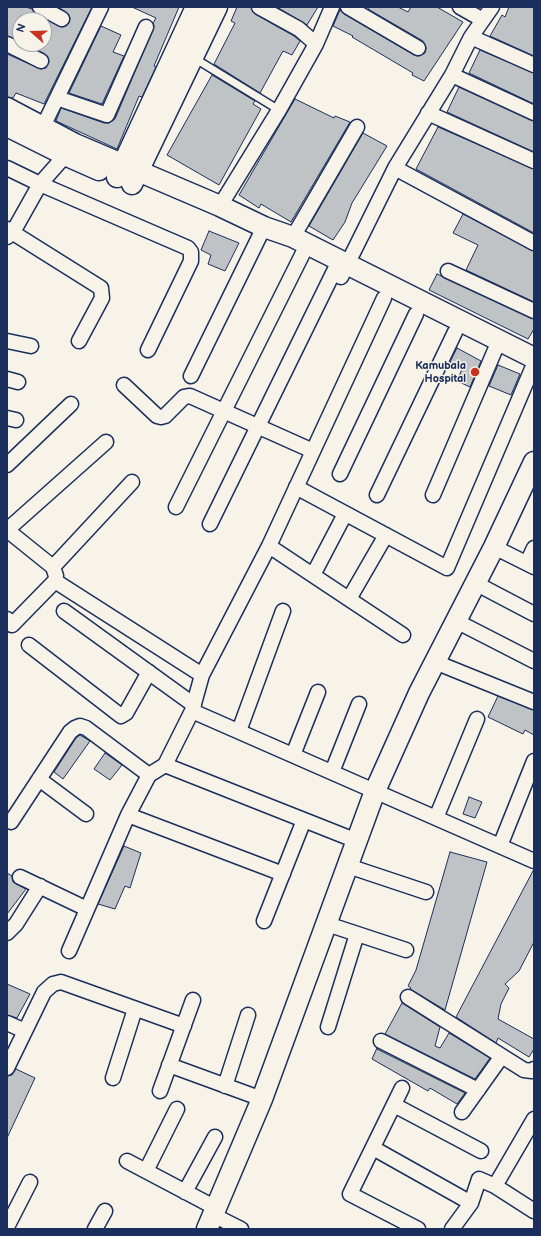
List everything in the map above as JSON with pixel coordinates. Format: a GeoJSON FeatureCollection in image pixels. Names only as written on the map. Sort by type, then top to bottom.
{"type":"FeatureCollection","features":[{"type":"Feature","properties":{"kind":"street"},"geometry":{"type":"LineString","coordinates":[[40,7],[62,19]]}},
{"type":"Feature","properties":{"kind":"street"},"geometry":{"type":"LineString","coordinates":[[40,134],[101,7]]}},
{"type":"Feature","properties":{"kind":"street"},"geometry":{"type":"LineString","coordinates":[[128,174],[196,7]]}},
{"type":"Feature","properties":{"kind":"street"},"geometry":{"type":"LineString","coordinates":[[128,174],[194,58],[218,7]]}},
{"type":"Feature","properties":{"kind":"street"},"geometry":{"type":"LineString","coordinates":[[259,7],[299,29],[316,44]]}},
{"type":"Feature","properties":{"kind":"street"},"geometry":{"type":"LineString","coordinates":[[220,206],[279,110],[316,44],[332,7]]}},
{"type":"Feature","properties":{"kind":"street"},"geometry":{"type":"LineString","coordinates":[[348,7],[418,48]]}},
{"type":"Feature","properties":{"kind":"street"},"geometry":{"type":"LineString","coordinates":[[460,7],[483,20]]}},
{"type":"Feature","properties":{"kind":"street"},"geometry":{"type":"LineString","coordinates":[[210,524],[258,426],[340,269],[395,168],[452,75],[471,37],[492,7]]}},
{"type":"Feature","properties":{"kind":"street"},"geometry":{"type":"LineString","coordinates":[[57,98],[107,115],[146,26]]}},
{"type":"Feature","properties":{"kind":"street"},"geometry":{"type":"LineString","coordinates":[[471,37],[534,65]]}},
{"type":"Feature","properties":{"kind":"street"},"geometry":{"type":"LineString","coordinates":[[7,44],[41,61]]}},
{"type":"Feature","properties":{"kind":"street"},"geometry":{"type":"LineString","coordinates":[[452,75],[534,113]]}},
{"type":"Feature","properties":{"kind":"street"},"geometry":{"type":"LineString","coordinates":[[7,108],[40,134],[70,150],[262,232],[301,246],[340,269],[384,298],[454,332],[495,350],[533,359]]}},
{"type":"Feature","properties":{"kind":"street"},"geometry":{"type":"LineString","coordinates":[[428,113],[534,161]]}},
{"type":"Feature","properties":{"kind":"street"},"geometry":{"type":"LineString","coordinates":[[7,126],[40,134]]}},
{"type":"Feature","properties":{"kind":"street"},"geometry":{"type":"LineString","coordinates":[[176,507],[224,412],[357,126]]}},
{"type":"Feature","properties":{"kind":"street"},"geometry":{"type":"LineString","coordinates":[[70,150],[40,184],[9,232],[101,288],[102,298],[79,341]]}},
{"type":"Feature","properties":{"kind":"street"},"geometry":{"type":"LineString","coordinates":[[7,168],[40,184],[188,248],[191,252],[191,261],[148,350]]}},
{"type":"Feature","properties":{"kind":"street"},"geometry":{"type":"LineString","coordinates":[[395,168],[534,243]]}},
{"type":"Feature","properties":{"kind":"street"},"geometry":{"type":"LineString","coordinates":[[128,174],[220,206],[262,232]]}},
{"type":"Feature","properties":{"kind":"street"},"geometry":{"type":"LineString","coordinates":[[191,376],[262,232]]}},
{"type":"Feature","properties":{"kind":"street"},"geometry":{"type":"LineString","coordinates":[[340,269],[533,359]]}},
{"type":"Feature","properties":{"kind":"street"},"geometry":{"type":"LineString","coordinates":[[448,271],[534,311]]}},
{"type":"Feature","properties":{"kind":"street"},"geometry":{"type":"LineString","coordinates":[[69,951],[128,815],[149,775],[165,764],[193,708],[202,675],[269,546],[384,298]]}},
{"type":"Feature","properties":{"kind":"street"},"geometry":{"type":"LineString","coordinates":[[340,474],[416,314]]}},
{"type":"Feature","properties":{"kind":"street"},"geometry":{"type":"LineString","coordinates":[[377,495],[454,332]]}},
{"type":"Feature","properties":{"kind":"street"},"geometry":{"type":"LineString","coordinates":[[7,340],[31,346]]}},
{"type":"Feature","properties":{"kind":"street"},"geometry":{"type":"LineString","coordinates":[[433,494],[495,350]]}},
{"type":"Feature","properties":{"kind":"street"},"geometry":{"type":"LineString","coordinates":[[296,487],[447,568],[533,359]]}},
{"type":"Feature","properties":{"kind":"street"},"geometry":{"type":"LineString","coordinates":[[124,385],[157,416],[165,416],[184,398],[190,396],[313,451]]}},
{"type":"Feature","properties":{"kind":"street"},"geometry":{"type":"LineString","coordinates":[[7,465],[71,404]]}},
{"type":"Feature","properties":{"kind":"street"},"geometry":{"type":"LineString","coordinates":[[106,442],[7,530],[54,574],[202,675]]}},
{"type":"Feature","properties":{"kind":"street"},"geometry":{"type":"LineString","coordinates":[[212,1217],[262,1099],[375,791],[435,662],[533,468]]}},
{"type":"Feature","properties":{"kind":"street"},"geometry":{"type":"LineString","coordinates":[[7,620],[12,625],[132,482]]}},
{"type":"Feature","properties":{"kind":"street"},"geometry":{"type":"LineString","coordinates":[[313,575],[345,514]]}},
{"type":"Feature","properties":{"kind":"street"},"geometry":{"type":"LineString","coordinates":[[349,599],[386,535]]}},
{"type":"Feature","properties":{"kind":"street"},"geometry":{"type":"LineString","coordinates":[[269,546],[403,635]]}},
{"type":"Feature","properties":{"kind":"street"},"geometry":{"type":"LineString","coordinates":[[494,547],[530,565],[534,548]]}},
{"type":"Feature","properties":{"kind":"street"},"geometry":{"type":"LineString","coordinates":[[475,584],[534,614]]}},
{"type":"Feature","properties":{"kind":"street"},"geometry":{"type":"LineString","coordinates":[[64,611],[149,672],[193,708],[239,731],[534,861]]}},
{"type":"Feature","properties":{"kind":"street"},"geometry":{"type":"LineString","coordinates":[[239,731],[283,611]]}},
{"type":"Feature","properties":{"kind":"street"},"geometry":{"type":"LineString","coordinates":[[456,621],[534,661]]}},
{"type":"Feature","properties":{"kind":"street"},"geometry":{"type":"LineString","coordinates":[[29,645],[121,716],[126,713],[149,672]]}},
{"type":"Feature","properties":{"kind":"street"},"geometry":{"type":"LineString","coordinates":[[435,662],[534,702]]}},
{"type":"Feature","properties":{"kind":"street"},"geometry":{"type":"LineString","coordinates":[[293,755],[318,692]]}},
{"type":"Feature","properties":{"kind":"street"},"geometry":{"type":"LineString","coordinates":[[332,772],[359,704]]}},
{"type":"Feature","properties":{"kind":"street"},"geometry":{"type":"LineString","coordinates":[[436,818],[477,719]]}},
{"type":"Feature","properties":{"kind":"street"},"geometry":{"type":"LineString","coordinates":[[11,822],[70,732],[80,726],[86,728],[149,775]]}},
{"type":"Feature","properties":{"kind":"street"},"geometry":{"type":"LineString","coordinates":[[500,846],[534,761]]}},
{"type":"Feature","properties":{"kind":"street"},"geometry":{"type":"LineString","coordinates":[[165,764],[357,841]]}},
{"type":"Feature","properties":{"kind":"street"},"geometry":{"type":"LineString","coordinates":[[39,779],[86,814]]}},
{"type":"Feature","properties":{"kind":"street"},"geometry":{"type":"LineString","coordinates":[[128,815],[283,874]]}},
{"type":"Feature","properties":{"kind":"street"},"geometry":{"type":"LineString","coordinates":[[264,921],[304,820]]}},
{"type":"Feature","properties":{"kind":"street"},"geometry":{"type":"LineString","coordinates":[[348,866],[426,892]]}},
{"type":"Feature","properties":{"kind":"street"},"geometry":{"type":"LineString","coordinates":[[20,876],[87,909]]}},
{"type":"Feature","properties":{"kind":"street"},"geometry":{"type":"LineString","coordinates":[[7,933],[16,924],[40,886]]}},
{"type":"Feature","properties":{"kind":"street"},"geometry":{"type":"LineString","coordinates":[[327,924],[406,950]]}},
{"type":"Feature","properties":{"kind":"street"},"geometry":{"type":"LineString","coordinates":[[328,1027],[357,934]]}},
{"type":"Feature","properties":{"kind":"street"},"geometry":{"type":"LineString","coordinates":[[7,1068],[44,992],[53,984],[61,982],[184,1026]]}},
{"type":"Feature","properties":{"kind":"street"},"geometry":{"type":"LineString","coordinates":[[408,997],[524,1070],[532,1071],[534,1069]]}},
{"type":"Feature","properties":{"kind":"street"},"geometry":{"type":"LineString","coordinates":[[160,1092],[193,1000]]}},
{"type":"Feature","properties":{"kind":"street"},"geometry":{"type":"LineString","coordinates":[[113,1078],[135,1009]]}},
{"type":"Feature","properties":{"kind":"street"},"geometry":{"type":"LineString","coordinates":[[224,1086],[248,1015]]}},
{"type":"Feature","properties":{"kind":"street"},"geometry":{"type":"LineString","coordinates":[[7,1023],[25,1032]]}},
{"type":"Feature","properties":{"kind":"street"},"geometry":{"type":"LineString","coordinates":[[381,1041],[478,1090]]}},
{"type":"Feature","properties":{"kind":"street"},"geometry":{"type":"LineString","coordinates":[[462,1112],[502,1056]]}},
{"type":"Feature","properties":{"kind":"street"},"geometry":{"type":"LineString","coordinates":[[169,1066],[262,1099]]}},
{"type":"Feature","properties":{"kind":"street"},"geometry":{"type":"LineString","coordinates":[[402,1088],[350,1194],[418,1229]]}},
{"type":"Feature","properties":{"kind":"street"},"geometry":{"type":"LineString","coordinates":[[394,1105],[481,1151]]}},
{"type":"Feature","properties":{"kind":"street"},"geometry":{"type":"LineString","coordinates":[[146,1171],[177,1109]]}},
{"type":"Feature","properties":{"kind":"street"},"geometry":{"type":"LineString","coordinates":[[495,1186],[534,1119]]}},
{"type":"Feature","properties":{"kind":"street"},"geometry":{"type":"LineString","coordinates":[[185,1192],[215,1137]]}},
{"type":"Feature","properties":{"kind":"street"},"geometry":{"type":"LineString","coordinates":[[373,1148],[471,1203]]}},
{"type":"Feature","properties":{"kind":"street"},"geometry":{"type":"LineString","coordinates":[[127,1161],[185,1192],[212,1217],[241,1229]]}},
{"type":"Feature","properties":{"kind":"street"},"geometry":{"type":"LineString","coordinates":[[452,1229],[471,1203],[479,1179],[495,1186],[534,1211]]}},
{"type":"Feature","properties":{"kind":"street"},"geometry":{"type":"LineString","coordinates":[[7,1228],[30,1182]]}},
{"type":"Feature","properties":{"kind":"street"},"geometry":{"type":"LineString","coordinates":[[95,1229],[105,1210]]}},
{"type":"Feature","properties":{"kind":"lane"},"geometry":{"type":"LineString","coordinates":[[194,58],[279,110]]}},
{"type":"Feature","properties":{"kind":"building"},"geometry":{"type":"Polygon","coordinates":[[[7,7],[26,7],[32,9],[34,12],[12,12],[12,38],[7,36],[7,7]]]}},
{"type":"Feature","properties":{"kind":"building"},"geometry":{"type":"Polygon","coordinates":[[[58,7],[92,7],[44,104],[16,93],[13,98],[7,97],[7,54],[41,69],[46,68],[49,61],[45,54],[41,52],[52,52],[52,22],[62,27],[69,23],[70,18],[66,12],[58,7]]]}},
{"type":"Feature","properties":{"kind":"building"},"geometry":{"type":"Polygon","coordinates":[[[132,7],[179,7],[154,66],[156,67],[142,97],[139,96],[117,149],[56,121],[61,108],[104,123],[109,123],[115,119],[156,18],[132,7]]]}},
{"type":"Feature","properties":{"kind":"building"},"geometry":{"type":"Polygon","coordinates":[[[237,7],[251,7],[255,14],[294,36],[300,41],[292,55],[283,51],[260,93],[214,64],[235,23],[231,21],[237,7]]]}},
{"type":"Feature","properties":{"kind":"building"},"geometry":{"type":"Polygon","coordinates":[[[277,7],[318,7],[307,25],[277,7]]]}},
{"type":"Feature","properties":{"kind":"building"},"geometry":{"type":"Polygon","coordinates":[[[369,7],[398,7],[408,12],[411,7],[437,7],[463,22],[424,81],[352,37],[353,36],[333,26],[340,10],[344,14],[414,55],[418,56],[425,53],[426,48],[423,41],[368,9],[369,7]]]}},
{"type":"Feature","properties":{"kind":"building"},"geometry":{"type":"Polygon","coordinates":[[[509,7],[534,7],[534,56],[490,36],[502,15],[505,17],[509,7]]]}},
{"type":"Feature","properties":{"kind":"building"},"geometry":{"type":"Polygon","coordinates":[[[101,26],[121,35],[113,52],[124,56],[102,104],[69,93],[101,26]]]}},
{"type":"Feature","properties":{"kind":"building"},"geometry":{"type":"Polygon","coordinates":[[[480,50],[534,73],[534,104],[469,73],[480,50]]]}},
{"type":"Feature","properties":{"kind":"building"},"geometry":{"type":"Polygon","coordinates":[[[212,75],[255,101],[253,104],[261,109],[219,185],[167,155],[212,75]]]}},
{"type":"Feature","properties":{"kind":"building"},"geometry":{"type":"Polygon","coordinates":[[[459,87],[534,121],[534,152],[447,112],[459,87]]]}},
{"type":"Feature","properties":{"kind":"building"},"geometry":{"type":"Polygon","coordinates":[[[295,99],[334,118],[335,116],[350,122],[291,222],[261,204],[259,208],[239,195],[295,99]]]}},
{"type":"Feature","properties":{"kind":"building"},"geometry":{"type":"Polygon","coordinates":[[[438,127],[534,169],[534,233],[416,169],[438,127]]]}},
{"type":"Feature","properties":{"kind":"building"},"geometry":{"type":"Polygon","coordinates":[[[363,133],[387,146],[352,203],[345,222],[333,240],[309,226],[363,133]]]}},
{"type":"Feature","properties":{"kind":"building"},"geometry":{"type":"Polygon","coordinates":[[[463,214],[534,251],[534,302],[466,270],[478,245],[453,233],[463,214]]]}},
{"type":"Feature","properties":{"kind":"building"},"geometry":{"type":"Polygon","coordinates":[[[209,231],[239,243],[225,271],[208,264],[211,255],[201,250],[209,231]]]}},
{"type":"Feature","properties":{"kind":"building"},"geometry":{"type":"Polygon","coordinates":[[[437,274],[534,319],[534,329],[528,339],[429,290],[437,274]]]}},
{"type":"Feature","properties":{"kind":"building"},"geometry":{"type":"Polygon","coordinates":[[[457,348],[481,361],[470,387],[457,381],[462,369],[450,362],[457,348]]]}},
{"type":"Feature","properties":{"kind":"building"},"geometry":{"type":"Polygon","coordinates":[[[498,365],[520,374],[511,395],[489,386],[498,365]]]}},
{"type":"Feature","properties":{"kind":"building"},"geometry":{"type":"Polygon","coordinates":[[[498,696],[534,710],[534,735],[525,730],[523,734],[488,717],[498,696]]]}},
{"type":"Feature","properties":{"kind":"building"},"geometry":{"type":"Polygon","coordinates":[[[80,735],[90,741],[63,779],[54,772],[76,738],[80,735]]]}},
{"type":"Feature","properties":{"kind":"building"},"geometry":{"type":"Polygon","coordinates":[[[105,753],[122,765],[110,780],[94,769],[105,753]]]}},
{"type":"Feature","properties":{"kind":"building"},"geometry":{"type":"Polygon","coordinates":[[[469,797],[482,802],[475,818],[463,814],[469,797]]]}},
{"type":"Feature","properties":{"kind":"building"},"geometry":{"type":"Polygon","coordinates":[[[124,846],[141,853],[130,888],[125,886],[115,909],[98,904],[124,846]]]}},
{"type":"Feature","properties":{"kind":"building"},"geometry":{"type":"Polygon","coordinates":[[[450,852],[487,862],[445,1010],[410,989],[411,988],[408,986],[416,970],[450,852]]]}},
{"type":"Feature","properties":{"kind":"building"},"geometry":{"type":"Polygon","coordinates":[[[534,869],[534,942],[519,971],[505,984],[509,988],[501,1004],[498,1019],[534,1039],[534,1049],[529,1057],[498,1038],[496,1043],[456,1017],[534,869]]]}},
{"type":"Feature","properties":{"kind":"building"},"geometry":{"type":"Polygon","coordinates":[[[7,873],[12,876],[13,882],[26,889],[7,914],[7,873]]]}},
{"type":"Feature","properties":{"kind":"building"},"geometry":{"type":"Polygon","coordinates":[[[7,984],[30,994],[17,1018],[7,1015],[7,984]]]}},
{"type":"Feature","properties":{"kind":"building"},"geometry":{"type":"Polygon","coordinates":[[[402,1003],[440,1027],[435,1046],[440,1048],[449,1033],[490,1058],[475,1079],[385,1034],[402,1003]]]}},
{"type":"Feature","properties":{"kind":"building"},"geometry":{"type":"Polygon","coordinates":[[[377,1048],[465,1093],[457,1104],[430,1088],[428,1091],[372,1059],[377,1048]]]}},
{"type":"Feature","properties":{"kind":"building"},"geometry":{"type":"Polygon","coordinates":[[[16,1069],[35,1078],[7,1138],[7,1076],[12,1075],[16,1069]]]}},
{"type":"Feature","properties":{"kind":"place","name":"Kamubala Hospital"},"geometry":{"type":"Point","coordinates":[475,372]}}]}
